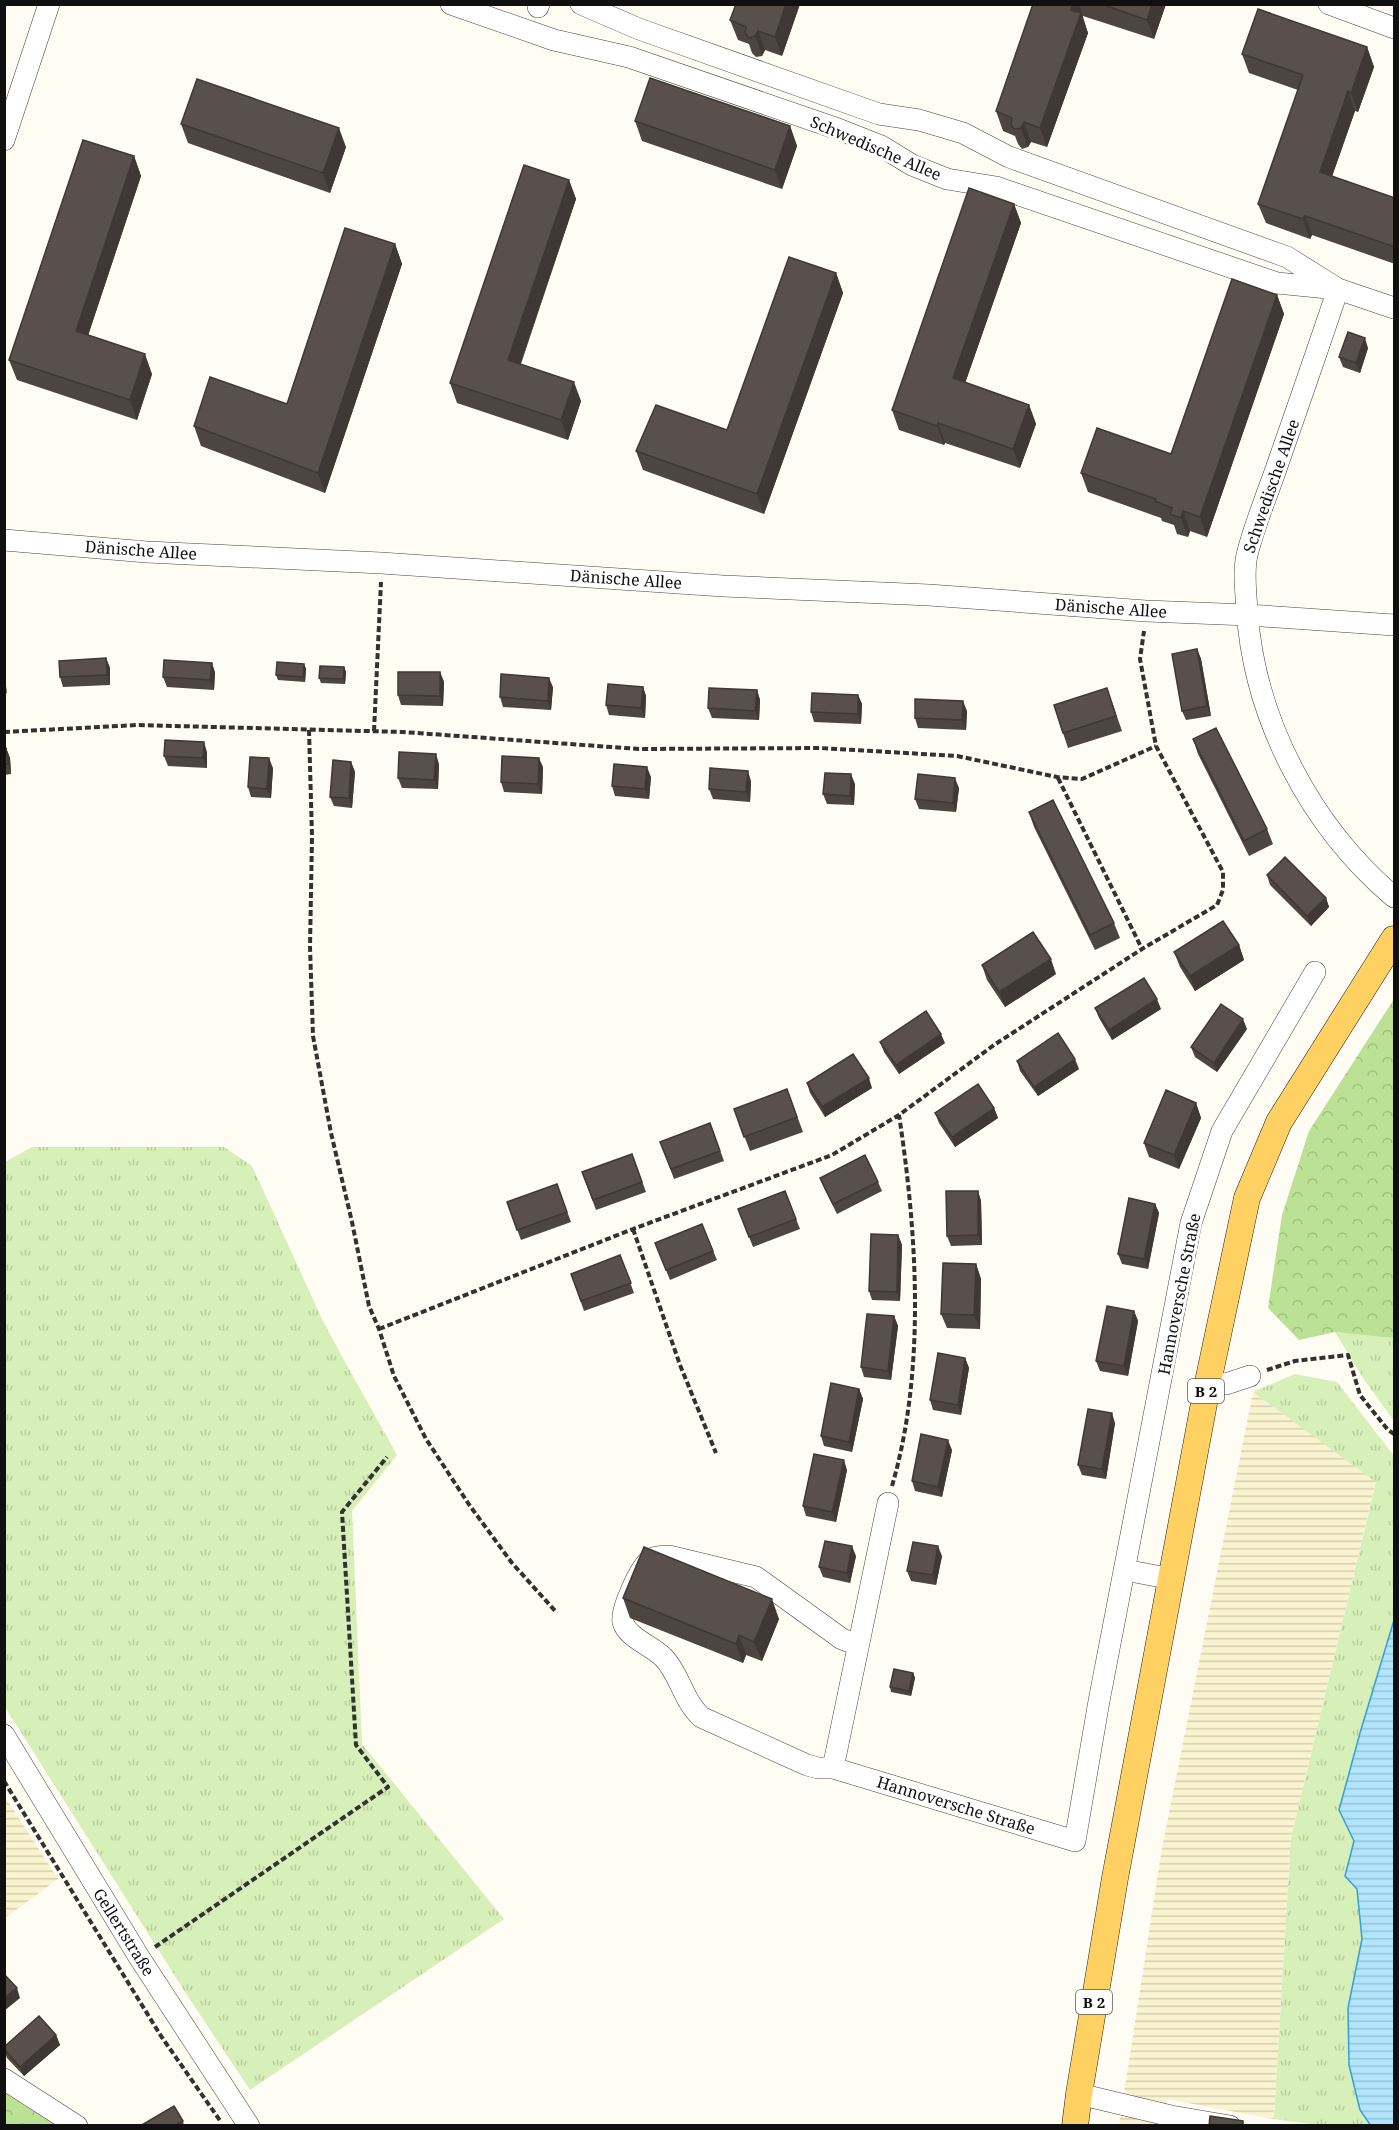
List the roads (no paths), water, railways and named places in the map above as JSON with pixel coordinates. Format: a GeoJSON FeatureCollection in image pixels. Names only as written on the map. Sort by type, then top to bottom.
{"type":"FeatureCollection","features":[{"type":"Feature","properties":{"kind":"main road","name":"B 2"},"geometry":{"type":"LineString","coordinates":[[1075,2126],[1078,2094],[1115,1878],[1208,1382],[1246,1198],[1279,1122],[1395,939]]}},
{"type":"Feature","properties":{"kind":"street"},"geometry":{"type":"LineString","coordinates":[[4,140],[50,4]]}},
{"type":"Feature","properties":{"kind":"street","name":"Schwedische Allee"},"geometry":{"type":"LineString","coordinates":[[451,4],[555,40],[629,57],[838,129],[881,146],[912,165],[948,179],[996,187],[1277,283],[1338,289],[1395,308]]}},
{"type":"Feature","properties":{"kind":"street","name":"Schwedische Allee"},"geometry":{"type":"LineString","coordinates":[[581,4],[639,29],[879,114],[919,120],[963,133],[1009,157],[1287,257],[1338,289]]}},
{"type":"Feature","properties":{"kind":"street"},"geometry":{"type":"LineString","coordinates":[[1329,4],[1395,28]]}},
{"type":"Feature","properties":{"kind":"street","name":"Schwedische Allee"},"geometry":{"type":"LineString","coordinates":[[1338,289],[1246,557],[1248,615],[1261,689],[1285,752],[1300,783],[1339,840],[1361,866],[1395,897]]}},
{"type":"Feature","properties":{"kind":"street","name":"Dänische Allee"},"geometry":{"type":"LineString","coordinates":[[4,540],[147,552],[381,563],[713,585],[929,595],[1146,611],[1395,625]]}},
{"type":"Feature","properties":{"kind":"street","name":"Hannoversche Straße"},"geometry":{"type":"LineString","coordinates":[[833,1768],[1075,1841],[1191,1223],[1222,1131],[1315,972]]}},
{"type":"Feature","properties":{"kind":"street"},"geometry":{"type":"LineString","coordinates":[[1208,1382],[1226,1384],[1250,1376]]}},
{"type":"Feature","properties":{"kind":"street"},"geometry":{"type":"LineString","coordinates":[[858,1645],[842,1639],[756,1577],[669,1556],[659,1556],[649,1560],[622,1614],[623,1623],[628,1631],[663,1656],[687,1701],[701,1717],[807,1765],[833,1768],[888,1503]]}},
{"type":"Feature","properties":{"kind":"street"},"geometry":{"type":"LineString","coordinates":[[1125,1570],[1172,1579]]}},
{"type":"Feature","properties":{"kind":"street","name":"Gellertstraße"},"geometry":{"type":"LineString","coordinates":[[4,1736],[139,1957],[249,2126]]}},
{"type":"Feature","properties":{"kind":"street"},"geometry":{"type":"LineString","coordinates":[[4,2079],[77,2126]]}},
{"type":"Feature","properties":{"kind":"street"},"geometry":{"type":"LineString","coordinates":[[1078,2094],[1171,2116],[1230,2126]]}},
{"type":"Feature","properties":{"kind":"water"},"geometry":{"type":"Polygon","coordinates":[[[1394,1620],[1394,2125],[1371,2126],[1360,2110],[1349,2065],[1348,2008],[1362,1939],[1357,1889],[1345,1876],[1354,1841],[1339,1810],[1394,1620]]]}}]}
